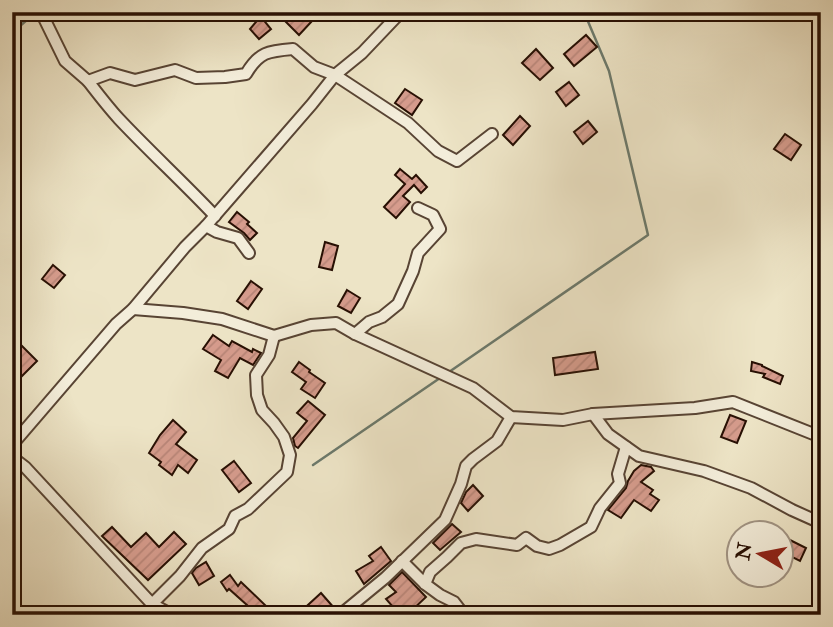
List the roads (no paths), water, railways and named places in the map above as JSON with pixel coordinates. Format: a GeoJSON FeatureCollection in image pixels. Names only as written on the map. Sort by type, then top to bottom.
{"type":"FeatureCollection","features":[{"type":"Feature","properties":{"kind":"street"},"geometry":{"type":"LineString","coordinates":[[41,12],[65,61],[88,81],[117,116],[215,216]]}},
{"type":"Feature","properties":{"kind":"street"},"geometry":{"type":"LineString","coordinates":[[12,445],[116,324],[133,309],[215,216],[335,75],[362,53],[401,12]]}},
{"type":"Feature","properties":{"kind":"street"},"geometry":{"type":"LineString","coordinates":[[88,81],[110,73],[135,80],[176,70],[196,78],[246,74],[255,59],[274,50],[293,49],[314,67],[335,75],[408,123],[438,151],[457,161],[492,134]]}},
{"type":"Feature","properties":{"kind":"street"},"geometry":{"type":"LineString","coordinates":[[355,334],[398,304],[418,253],[440,229],[433,215],[418,208]]}},
{"type":"Feature","properties":{"kind":"street"},"geometry":{"type":"LineString","coordinates":[[206,226],[238,237],[249,253]]}},
{"type":"Feature","properties":{"kind":"street"},"geometry":{"type":"LineString","coordinates":[[133,309],[222,319],[274,335],[311,325],[336,323],[473,388],[511,417],[563,421],[593,414],[695,408],[733,402],[821,437]]}},
{"type":"Feature","properties":{"kind":"street"},"geometry":{"type":"LineString","coordinates":[[152,604],[180,576],[202,548],[229,529],[234,516],[248,509],[287,472],[290,455],[284,438],[262,410],[257,395],[256,375],[269,355],[274,335]]}},
{"type":"Feature","properties":{"kind":"street"},"geometry":{"type":"LineString","coordinates":[[593,414],[608,434],[639,456],[704,471],[751,488],[821,523]]}},
{"type":"Feature","properties":{"kind":"street"},"geometry":{"type":"LineString","coordinates":[[340,615],[385,578],[445,520],[466,466],[497,440],[511,417]]}},
{"type":"Feature","properties":{"kind":"street"},"geometry":{"type":"LineString","coordinates":[[425,584],[430,572],[461,543],[476,540],[517,545],[526,538],[537,546],[549,549],[590,527],[600,508],[620,483],[618,474],[626,447]]}},
{"type":"Feature","properties":{"kind":"street"},"geometry":{"type":"LineString","coordinates":[[12,457],[25,467],[152,604],[172,615]]}},
{"type":"Feature","properties":{"kind":"street"},"geometry":{"type":"LineString","coordinates":[[402,561],[425,584],[454,602],[464,615]]}},
{"type":"Feature","properties":{"kind":"waterway"},"geometry":{"type":"LineString","coordinates":[[12,33],[36,12]]}},
{"type":"Feature","properties":{"kind":"waterway"},"geometry":{"type":"LineString","coordinates":[[449,372],[648,235],[609,71],[584,12]]}},
{"type":"Feature","properties":{"kind":"waterway"},"geometry":{"type":"LineString","coordinates":[[313,465],[440,378]]}}]}
